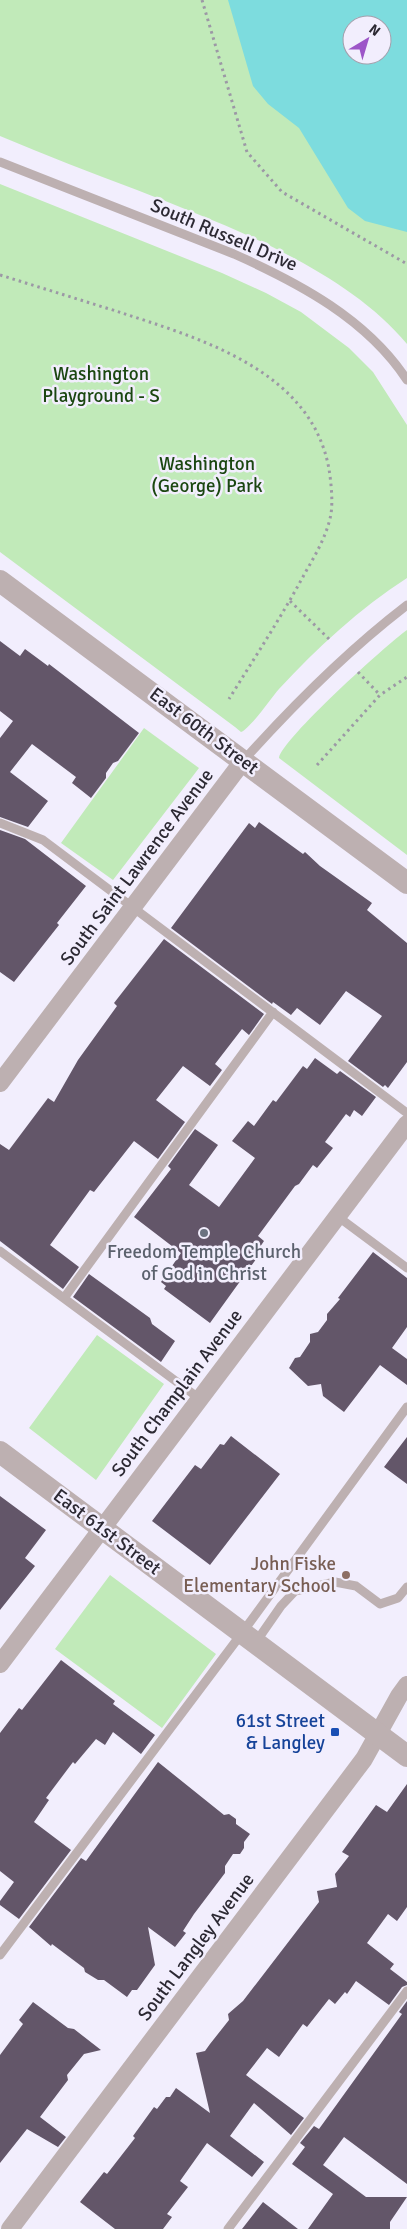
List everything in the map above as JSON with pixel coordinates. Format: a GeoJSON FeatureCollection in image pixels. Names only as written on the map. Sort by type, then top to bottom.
{"type":"FeatureCollection","features":[{"type":"Feature","properties":{"kind":"street","name":"East 60th Street"},"geometry":{"type":"LineString","coordinates":[[0,581],[407,883]]}},
{"type":"Feature","properties":{"kind":"street","name":"South Saint Lawrence Avenue"},"geometry":{"type":"LineString","coordinates":[[0,1083],[243,761]]}},
{"type":"Feature","properties":{"kind":"street","name":"South Champlain Avenue"},"geometry":{"type":"LineString","coordinates":[[0,1664],[407,1124]]}},
{"type":"Feature","properties":{"kind":"street","name":"East 61st Street"},"geometry":{"type":"LineString","coordinates":[[0,1452],[407,1756]]}},
{"type":"Feature","properties":{"kind":"street","name":"South Langley Avenue"},"geometry":{"type":"LineString","coordinates":[[10,2229],[364,1759],[377,1733],[407,1685]]}},
{"type":"Feature","properties":{"kind":"lane","name":"South Russell Drive"},"geometry":{"type":"LineString","coordinates":[[0,162],[272,270],[346,315],[374,340],[407,380]]}},
{"type":"Feature","properties":{"kind":"lane","name":"South Saint Lawrence Avenue"},"geometry":{"type":"LineString","coordinates":[[243,761],[338,662],[407,605]]}},
{"type":"Feature","properties":{"kind":"lane"},"geometry":{"type":"LineString","coordinates":[[0,823],[43,840],[407,1113]]}},
{"type":"Feature","properties":{"kind":"lane"},"geometry":{"type":"LineString","coordinates":[[64,1298],[273,1012]]}},
{"type":"Feature","properties":{"kind":"lane"},"geometry":{"type":"LineString","coordinates":[[337,1216],[407,1268]]}},
{"type":"Feature","properties":{"kind":"lane"},"geometry":{"type":"LineString","coordinates":[[0,1251],[200,1399]]}},
{"type":"Feature","properties":{"kind":"lane"},"geometry":{"type":"LineString","coordinates":[[0,1955],[249,1638],[407,1407]]}},
{"type":"Feature","properties":{"kind":"lane"},"geometry":{"type":"LineString","coordinates":[[249,1638],[295,1591],[334,1582],[356,1586],[380,1604],[398,1598],[407,1587]]}},
{"type":"Feature","properties":{"kind":"lane"},"geometry":{"type":"LineString","coordinates":[[228,2229],[407,1991]]}},
{"type":"Feature","properties":{"kind":"path"},"geometry":{"type":"LineString","coordinates":[[202,0],[247,152],[282,192],[407,264]]}},
{"type":"Feature","properties":{"kind":"path"},"geometry":{"type":"LineString","coordinates":[[0,275],[197,337],[231,353],[260,371],[291,397],[312,422],[325,449],[330,478],[331,513],[323,539],[290,601],[229,699]]}},
{"type":"Feature","properties":{"kind":"path"},"geometry":{"type":"LineString","coordinates":[[290,601],[329,639]]}},
{"type":"Feature","properties":{"kind":"path"},"geometry":{"type":"LineString","coordinates":[[358,672],[380,695]]}},
{"type":"Feature","properties":{"kind":"path"},"geometry":{"type":"LineString","coordinates":[[317,765],[380,695],[407,677]]}},
{"type":"Feature","properties":{"kind":"green space"},"geometry":{"type":"Polygon","coordinates":[[[0,0],[407,0],[407,344],[381,317],[351,293],[282,252],[208,218],[0,136],[0,0]]]}},
{"type":"Feature","properties":{"kind":"green space","name":"Washington (George) Park"},"geometry":{"type":"Polygon","coordinates":[[[0,184],[222,273],[266,293],[301,312],[349,348],[373,372],[407,425],[407,578],[356,615],[324,644],[279,689],[255,720],[241,732],[0,552],[0,184]]]}},
{"type":"Feature","properties":{"kind":"green space"},"geometry":{"type":"Polygon","coordinates":[[[407,630],[407,855],[279,758],[284,748],[315,713],[379,653],[407,630]]]}},
{"type":"Feature","properties":{"kind":"green space"},"geometry":{"type":"Polygon","coordinates":[[[144,728],[199,768],[113,880],[61,843],[144,728]]]}},
{"type":"Feature","properties":{"kind":"green space"},"geometry":{"type":"Polygon","coordinates":[[[97,1335],[164,1384],[96,1480],[29,1428],[97,1335]]]}},
{"type":"Feature","properties":{"kind":"green space"},"geometry":{"type":"Polygon","coordinates":[[[110,1575],[216,1654],[162,1728],[55,1649],[110,1575]]]}},
{"type":"Feature","properties":{"kind":"water"},"geometry":{"type":"Polygon","coordinates":[[[228,0],[407,0],[407,232],[365,221],[348,208],[299,128],[268,104],[253,86],[228,0]]]}},
{"type":"Feature","properties":{"kind":"building"},"geometry":{"type":"Polygon","coordinates":[[[0,641],[20,656],[25,649],[48,666],[49,664],[139,733],[118,761],[113,763],[106,773],[106,778],[91,798],[72,783],[76,777],[32,744],[10,772],[48,801],[28,827],[0,817],[0,738],[13,721],[0,711],[0,641]]]}},
{"type":"Feature","properties":{"kind":"building"},"geometry":{"type":"Polygon","coordinates":[[[259,822],[303,854],[305,852],[320,866],[372,903],[367,910],[407,943],[407,1062],[388,1088],[385,1085],[383,1087],[348,1061],[382,1016],[346,991],[320,1025],[297,1008],[291,1015],[273,1002],[272,1004],[171,928],[249,823],[255,828],[259,822]]]}},
{"type":"Feature","properties":{"kind":"building"},"geometry":{"type":"Polygon","coordinates":[[[0,830],[25,839],[86,886],[57,923],[59,925],[14,982],[0,972],[0,830]]]}},
{"type":"Feature","properties":{"kind":"building"},"geometry":{"type":"Polygon","coordinates":[[[164,939],[264,1014],[249,1035],[242,1029],[215,1064],[222,1070],[210,1086],[183,1066],[156,1100],[185,1122],[158,1159],[134,1141],[94,1192],[90,1190],[50,1245],[79,1267],[63,1289],[0,1241],[0,1144],[9,1150],[48,1098],[54,1102],[78,1060],[117,1006],[114,1003],[164,939]]]}},
{"type":"Feature","properties":{"kind":"building"},"geometry":{"type":"Polygon","coordinates":[[[315,1058],[337,1074],[340,1071],[376,1097],[362,1116],[354,1110],[350,1117],[346,1114],[325,1142],[333,1148],[317,1168],[313,1165],[299,1184],[295,1186],[258,1236],[264,1241],[256,1253],[259,1255],[210,1323],[164,1289],[166,1286],[161,1282],[181,1253],[134,1217],[171,1169],[168,1166],[195,1129],[218,1145],[189,1185],[219,1207],[255,1158],[232,1141],[248,1121],[254,1126],[273,1100],[276,1102],[303,1066],[307,1069],[315,1058]]]}},
{"type":"Feature","properties":{"kind":"building"},"geometry":{"type":"Polygon","coordinates":[[[373,1252],[407,1278],[407,1327],[392,1348],[407,1359],[407,1385],[380,1365],[344,1412],[323,1396],[321,1384],[308,1386],[289,1368],[295,1358],[300,1357],[310,1342],[310,1334],[318,1332],[327,1320],[327,1314],[340,1299],[338,1298],[373,1252]]]}},
{"type":"Feature","properties":{"kind":"building"},"geometry":{"type":"Polygon","coordinates":[[[89,1274],[150,1318],[152,1324],[175,1341],[161,1362],[73,1297],[89,1274]]]}},
{"type":"Feature","properties":{"kind":"building"},"geometry":{"type":"Polygon","coordinates":[[[231,1436],[280,1474],[210,1565],[152,1521],[195,1465],[201,1469],[220,1444],[224,1445],[231,1436]]]}},
{"type":"Feature","properties":{"kind":"building"},"geometry":{"type":"Polygon","coordinates":[[[407,1437],[407,1484],[384,1467],[407,1437]]]}},
{"type":"Feature","properties":{"kind":"building"},"geometry":{"type":"Polygon","coordinates":[[[0,1496],[46,1530],[25,1558],[35,1566],[0,1610],[0,1496]]]}},
{"type":"Feature","properties":{"kind":"building"},"geometry":{"type":"Polygon","coordinates":[[[61,1660],[115,1701],[113,1704],[155,1735],[141,1754],[113,1732],[105,1745],[96,1739],[75,1764],[73,1762],[46,1798],[49,1800],[34,1822],[71,1850],[19,1919],[0,1905],[0,1901],[14,1882],[0,1871],[0,1733],[19,1708],[22,1710],[61,1660]]]}},
{"type":"Feature","properties":{"kind":"building"},"geometry":{"type":"Polygon","coordinates":[[[158,1762],[224,1815],[229,1814],[236,1819],[236,1824],[250,1834],[244,1842],[244,1848],[240,1854],[233,1854],[225,1866],[225,1873],[194,1914],[183,1931],[186,1933],[175,1947],[148,1927],[155,1965],[137,1990],[132,1990],[127,1997],[104,1980],[98,1980],[85,1972],[84,1968],[52,1944],[51,1946],[29,1927],[81,1858],[86,1861],[158,1762]]]}},
{"type":"Feature","properties":{"kind":"building"},"geometry":{"type":"Polygon","coordinates":[[[407,1784],[407,1907],[397,1921],[388,1914],[367,1943],[394,1964],[390,1969],[407,1982],[407,1985],[402,1987],[389,2005],[356,1981],[347,1994],[345,1992],[335,2004],[329,1999],[307,2027],[303,2024],[279,2057],[267,2048],[246,2075],[304,2118],[291,2135],[254,2103],[230,2136],[264,2162],[252,2177],[207,2143],[180,2181],[188,2187],[167,2214],[172,2217],[163,2229],[115,2229],[80,2202],[104,2172],[107,2174],[135,2138],[133,2136],[154,2107],[157,2109],[166,2097],[170,2097],[176,2088],[210,2113],[196,2053],[205,2051],[229,2020],[228,2014],[243,2001],[319,1902],[317,1891],[337,1887],[335,1874],[349,1856],[342,1852],[376,1805],[387,1812],[407,1784]]]}},
{"type":"Feature","properties":{"kind":"building"},"geometry":{"type":"Polygon","coordinates":[[[407,2001],[407,2184],[344,2137],[323,2165],[366,2197],[407,2197],[390,2222],[390,2229],[308,2229],[333,2194],[292,2164],[305,2147],[300,2143],[314,2126],[319,2129],[402,2014],[399,2012],[407,2001]]]}},
{"type":"Feature","properties":{"kind":"building"},"geometry":{"type":"Polygon","coordinates":[[[33,2002],[68,2028],[74,2029],[101,2050],[84,2054],[67,2075],[68,2080],[40,2117],[66,2137],[58,2147],[27,2129],[0,2163],[0,2055],[23,2024],[19,2020],[33,2002]]]}},
{"type":"Feature","properties":{"kind":"building"},"geometry":{"type":"Polygon","coordinates":[[[263,2202],[298,2229],[242,2229],[263,2202]]]}},
{"type":"Feature","properties":{"kind":"place","name":"Freedom Temple Church of God in Christ"},"geometry":{"type":"Point","coordinates":[204,1233]}},
{"type":"Feature","properties":{"kind":"place","name":"John Fiske Elementary School"},"geometry":{"type":"Point","coordinates":[346,1575]}},
{"type":"Feature","properties":{"kind":"place","name":"61st Street & Langley"},"geometry":{"type":"Point","coordinates":[335,1732]}},
{"type":"Feature","properties":{"kind":"park label","name":"Washington Playground - S"},"geometry":{"type":"Point","coordinates":[101,385]}}]}
